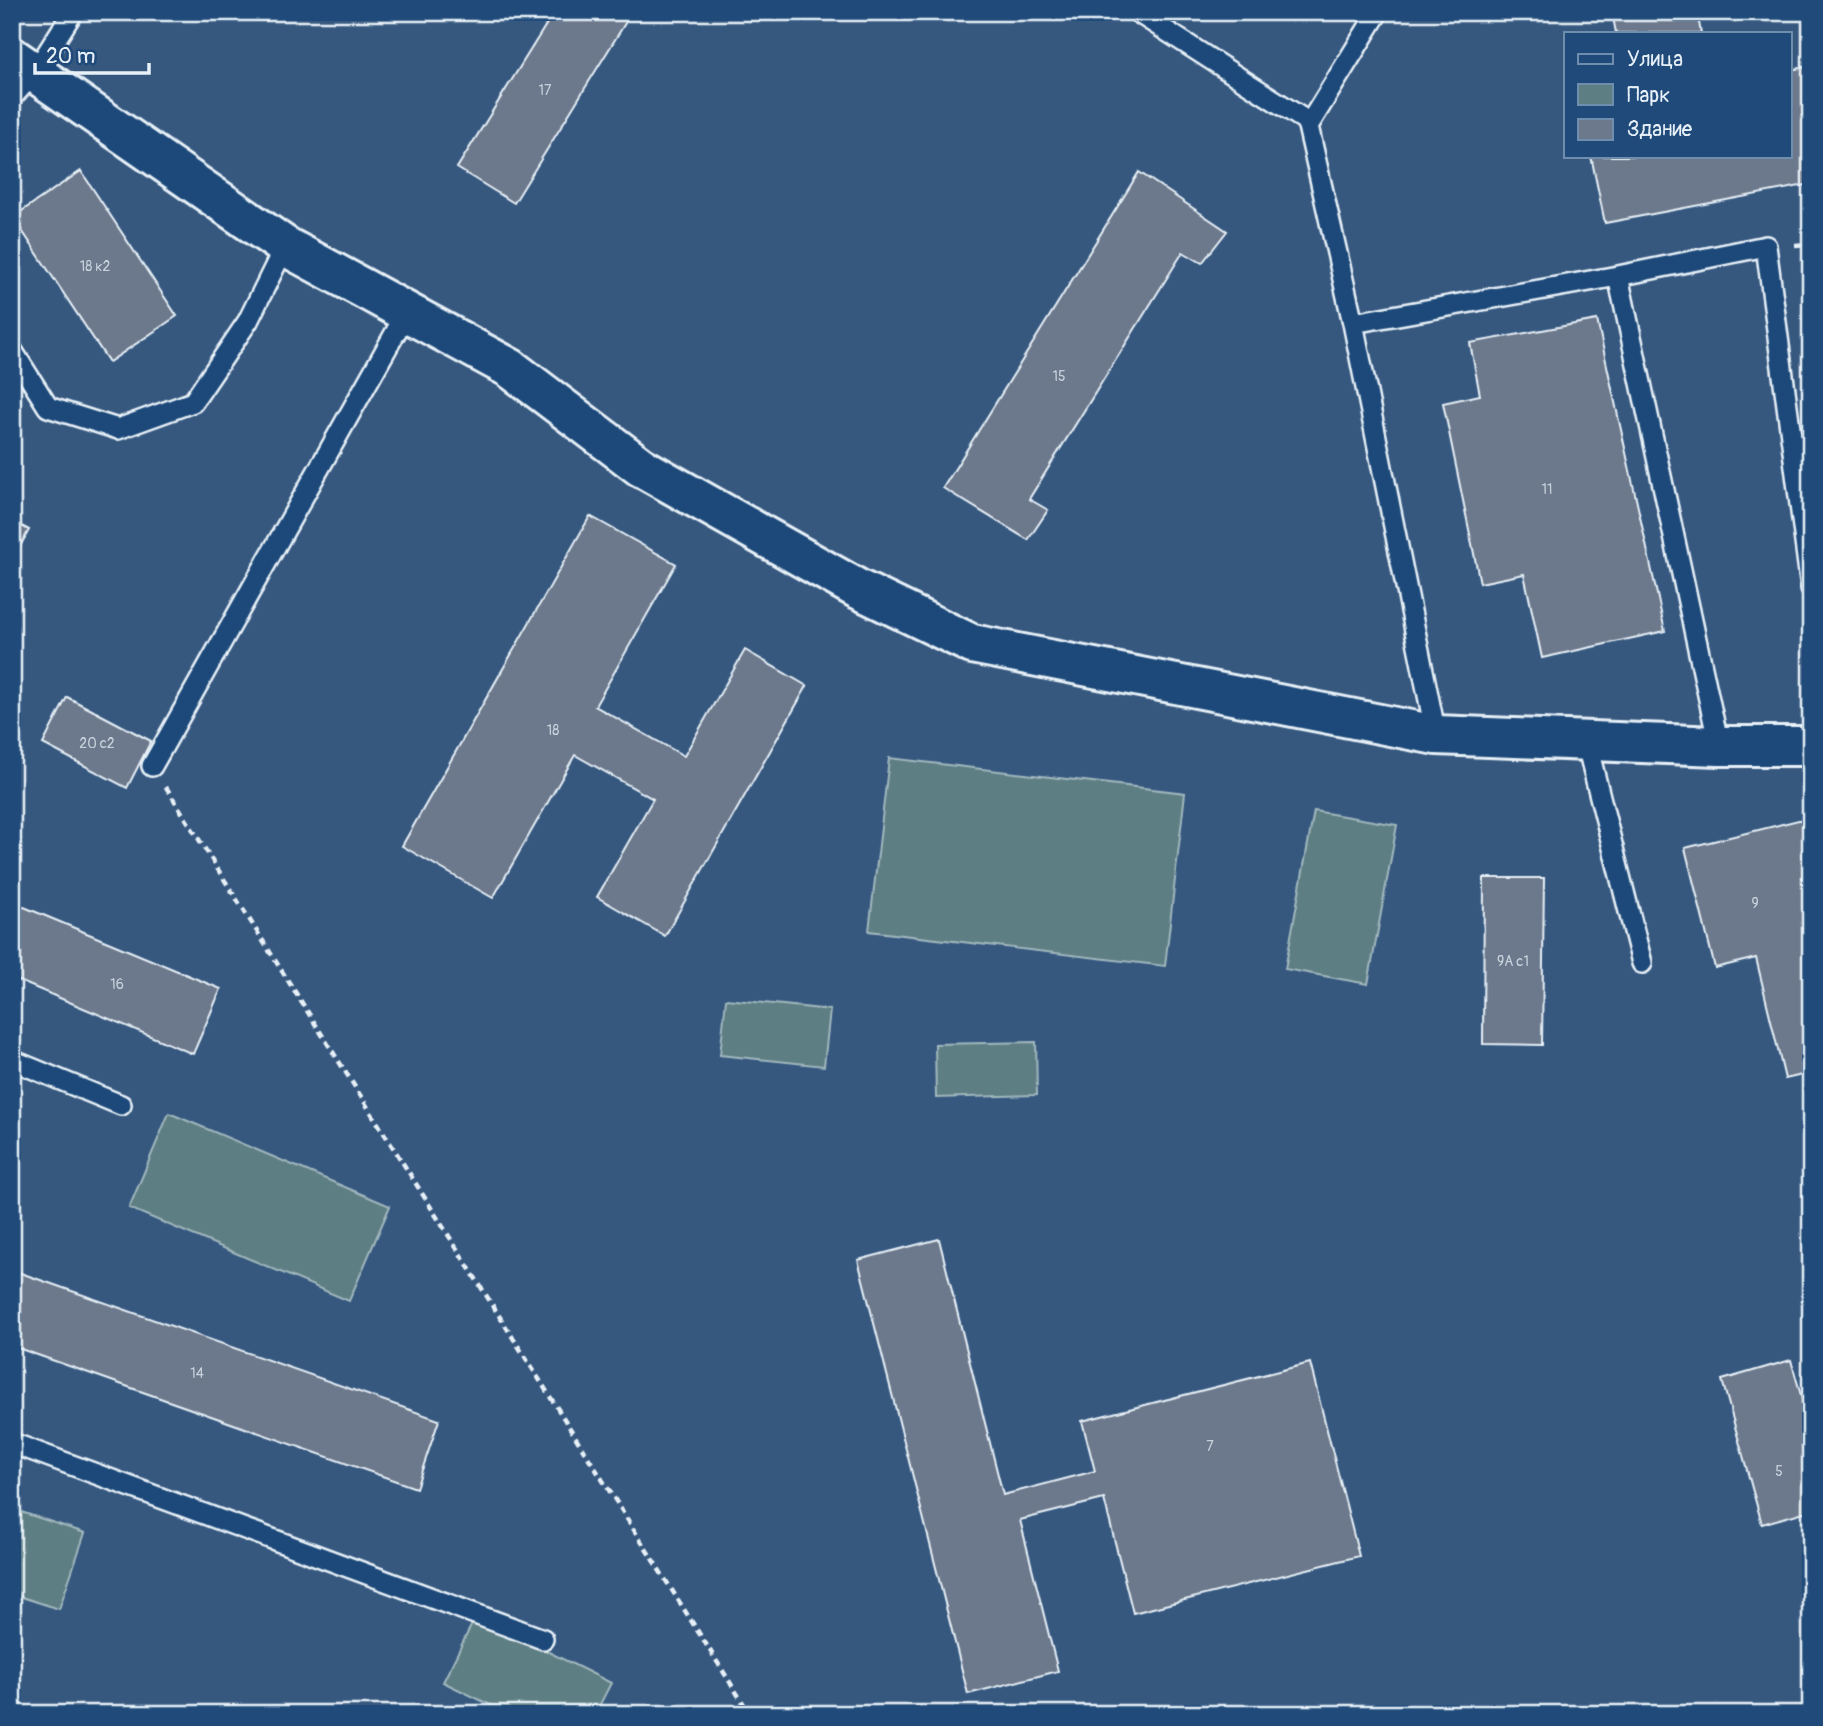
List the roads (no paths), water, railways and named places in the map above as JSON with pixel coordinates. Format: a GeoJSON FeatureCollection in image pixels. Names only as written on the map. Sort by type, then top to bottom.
{"type":"FeatureCollection","features":[{"type":"Feature","properties":{"kind":"street"},"geometry":{"type":"LineString","coordinates":[[20,76],[285,246],[510,368],[640,467],[858,589],[972,645],[1436,735],[1719,746],[1811,746]]}},
{"type":"Feature","properties":{"kind":"lane"},"geometry":{"type":"LineString","coordinates":[[20,76],[73,12]]}},
{"type":"Feature","properties":{"kind":"lane"},"geometry":{"type":"LineString","coordinates":[[1137,12],[1305,120],[1308,126],[1353,323],[1436,735]]}},
{"type":"Feature","properties":{"kind":"lane"},"geometry":{"type":"LineString","coordinates":[[1308,126],[1378,12]]}},
{"type":"Feature","properties":{"kind":"lane"},"geometry":{"type":"LineString","coordinates":[[12,350],[48,407],[118,429],[193,402],[248,321],[285,246]]}},
{"type":"Feature","properties":{"kind":"lane"},"geometry":{"type":"LineString","coordinates":[[1353,323],[1618,276],[1766,246],[1811,588]]}},
{"type":"Feature","properties":{"kind":"lane"},"geometry":{"type":"LineString","coordinates":[[1618,276],[1719,746]]}},
{"type":"Feature","properties":{"kind":"lane"},"geometry":{"type":"LineString","coordinates":[[152,766],[407,312]]}},
{"type":"Feature","properties":{"kind":"lane"},"geometry":{"type":"LineString","coordinates":[[1586,741],[1642,962]]}},
{"type":"Feature","properties":{"kind":"lane"},"geometry":{"type":"LineString","coordinates":[[12,1060],[121,1105]]}},
{"type":"Feature","properties":{"kind":"lane"},"geometry":{"type":"LineString","coordinates":[[12,1443],[543,1639]]}}]}
